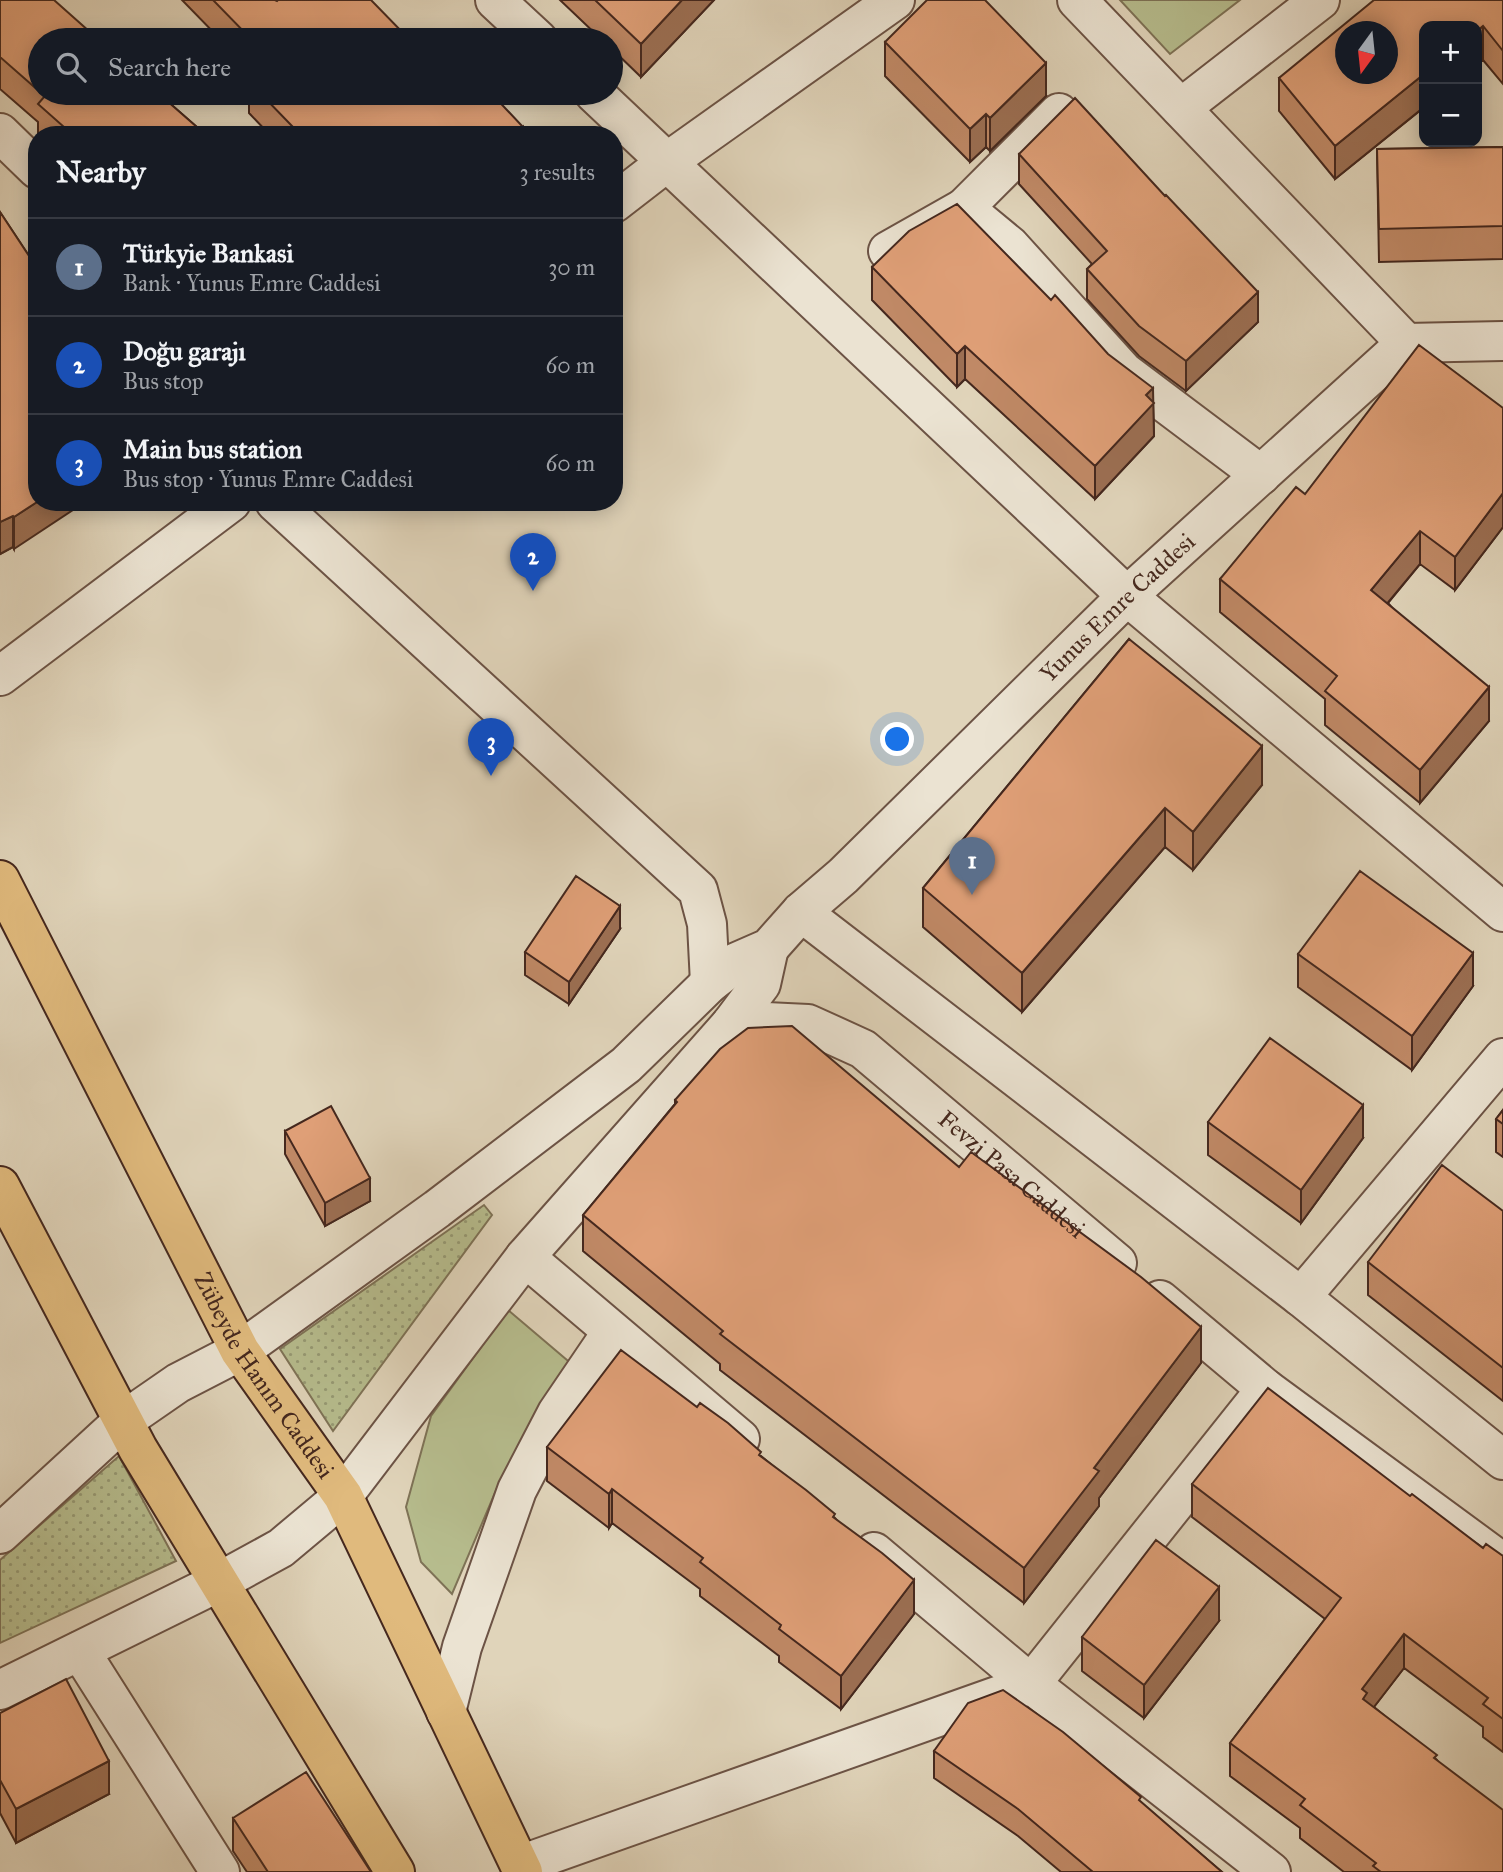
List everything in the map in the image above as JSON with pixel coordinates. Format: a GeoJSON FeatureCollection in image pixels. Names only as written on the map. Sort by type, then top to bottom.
{"type":"FeatureCollection","features":[{"type":"Feature","properties":{"kind":"main road","name":"Zübeyde Hanım Caddesi"},"geometry":{"type":"LineString","coordinates":[[0,880],[240,1351],[343,1496],[522,1869]]}},
{"type":"Feature","properties":{"kind":"main road"},"geometry":{"type":"LineString","coordinates":[[0,1186],[123,1421],[395,1872]]}},
{"type":"Feature","properties":{"kind":"street"},"geometry":{"type":"LineString","coordinates":[[495,0],[525,28]]}},
{"type":"Feature","properties":{"kind":"street"},"geometry":{"type":"LineString","coordinates":[[623,196],[895,0]]}},
{"type":"Feature","properties":{"kind":"street"},"geometry":{"type":"LineString","coordinates":[[1077,0],[1406,343],[1503,341]]}},
{"type":"Feature","properties":{"kind":"street"},"geometry":{"type":"LineString","coordinates":[[1181,108],[1320,0]]}},
{"type":"Feature","properties":{"kind":"street"},"geometry":{"type":"LineString","coordinates":[[607,105],[1127,596],[1503,912]]}},
{"type":"Feature","properties":{"kind":"street"},"geometry":{"type":"LineString","coordinates":[[888,251],[964,208],[1059,113]]}},
{"type":"Feature","properties":{"kind":"street"},"geometry":{"type":"LineString","coordinates":[[0,133],[28,160]]}},
{"type":"Feature","properties":{"kind":"street"},"geometry":{"type":"LineString","coordinates":[[964,208],[1010,246],[1124,372],[1261,475]]}},
{"type":"Feature","properties":{"kind":"street","name":"Yunus Emre Caddesi"},"geometry":{"type":"LineString","coordinates":[[769,948],[801,912],[843,876],[1127,596],[1406,343]]}},
{"type":"Feature","properties":{"kind":"street"},"geometry":{"type":"LineString","coordinates":[[0,676],[219,511]]}},
{"type":"Feature","properties":{"kind":"street"},"geometry":{"type":"LineString","coordinates":[[285,511],[698,890],[707,924],[710,983]]}},
{"type":"Feature","properties":{"kind":"street"},"geometry":{"type":"LineString","coordinates":[[801,912],[1301,1297],[1503,1460]]}},
{"type":"Feature","properties":{"kind":"street"},"geometry":{"type":"LineString","coordinates":[[0,1534],[123,1421],[178,1383],[240,1351],[438,1209],[626,1065],[710,983],[737,962],[769,948]]}},
{"type":"Feature","properties":{"kind":"street"},"geometry":{"type":"LineString","coordinates":[[0,1690],[219,1582],[281,1548],[343,1496],[525,1257],[730,1024],[761,984],[769,948]]}},
{"type":"Feature","properties":{"kind":"street","name":"Fevzi Pasa Caddesi"},"geometry":{"type":"LineString","coordinates":[[730,1024],[766,1021],[808,1024],[863,1049],[1266,1388],[1503,1563]]}},
{"type":"Feature","properties":{"kind":"street"},"geometry":{"type":"LineString","coordinates":[[1301,1297],[1503,1058]]}},
{"type":"Feature","properties":{"kind":"street"},"geometry":{"type":"LineString","coordinates":[[525,1257],[769,1464]]}},
{"type":"Feature","properties":{"kind":"street"},"geometry":{"type":"LineString","coordinates":[[446,1712],[462,1647],[517,1490],[557,1413],[612,1332]]}},
{"type":"Feature","properties":{"kind":"street"},"geometry":{"type":"LineString","coordinates":[[522,1869],[1031,1684],[1266,1388]]}},
{"type":"Feature","properties":{"kind":"street"},"geometry":{"type":"LineString","coordinates":[[853,1534],[1031,1684],[1271,1872]]}},
{"type":"Feature","properties":{"kind":"street"},"geometry":{"type":"LineString","coordinates":[[80,1651],[220,1872]]}},
{"type":"Feature","properties":{"kind":"green space"},"geometry":{"type":"Polygon","coordinates":[[[1120,0],[1240,0],[1170,54],[1120,0]]]}},
{"type":"Feature","properties":{"kind":"green space"},"geometry":{"type":"Polygon","coordinates":[[[484,1205],[492,1215],[333,1431],[280,1349],[484,1205]]]}},
{"type":"Feature","properties":{"kind":"green space"},"geometry":{"type":"Polygon","coordinates":[[[508,1310],[574,1366],[497,1488],[452,1594],[421,1562],[406,1507],[431,1416],[508,1310]]]}},
{"type":"Feature","properties":{"kind":"green space"},"geometry":{"type":"Polygon","coordinates":[[[119,1456],[176,1561],[0,1643],[0,1560],[119,1456]]]}},
{"type":"Feature","properties":{"kind":"building"},"geometry":{"type":"Polygon","coordinates":[[[0,0],[54,0],[86,28],[28,28],[28,82],[0,57],[0,0]]]}},
{"type":"Feature","properties":{"kind":"building"},"geometry":{"type":"Polygon","coordinates":[[[213,0],[371,0],[398,28],[240,28],[213,0]]]}},
{"type":"Feature","properties":{"kind":"building"},"geometry":{"type":"Polygon","coordinates":[[[595,0],[682,0],[641,44],[595,0]]]}},
{"type":"Feature","properties":{"kind":"building"},"geometry":{"type":"Polygon","coordinates":[[[927,0],[985,0],[1046,63],[990,118],[986,114],[970,129],[885,42],[927,0]]]}},
{"type":"Feature","properties":{"kind":"building"},"geometry":{"type":"Polygon","coordinates":[[[1374,0],[1503,0],[1503,51],[1482,27],[1482,21],[1419,21],[1419,78],[1335,146],[1279,78],[1335,32],[1335,84],[1398,84],[1398,21],[1348,21],[1374,0]]]}},
{"type":"Feature","properties":{"kind":"building"},"geometry":{"type":"Polygon","coordinates":[[[1075,98],[1258,292],[1186,361],[1139,326],[1087,269],[1107,251],[1019,154],[1075,98]]]}},
{"type":"Feature","properties":{"kind":"building"},"geometry":{"type":"Polygon","coordinates":[[[39,105],[172,105],[196,126],[63,126],[39,105]]]}},
{"type":"Feature","properties":{"kind":"building"},"geometry":{"type":"Polygon","coordinates":[[[272,105],[502,105],[522,126],[292,126],[272,105]]]}},
{"type":"Feature","properties":{"kind":"building"},"geometry":{"type":"Polygon","coordinates":[[[1503,147],[1503,226],[1379,229],[1377,149],[1503,147]]]}},
{"type":"Feature","properties":{"kind":"building"},"geometry":{"type":"Polygon","coordinates":[[[957,204],[1051,300],[1055,295],[1108,354],[1153,388],[1146,395],[1154,403],[1095,466],[965,346],[957,354],[872,267],[909,231],[957,204]]]}},
{"type":"Feature","properties":{"kind":"building"},"geometry":{"type":"Polygon","coordinates":[[[0,212],[28,254],[28,508],[0,522],[0,212]]]}},
{"type":"Feature","properties":{"kind":"building"},"geometry":{"type":"Polygon","coordinates":[[[1419,345],[1503,408],[1503,493],[1455,557],[1420,531],[1371,590],[1489,687],[1420,770],[1325,691],[1337,676],[1220,579],[1296,487],[1305,494],[1419,345]]]}},
{"type":"Feature","properties":{"kind":"building"},"geometry":{"type":"Polygon","coordinates":[[[1129,639],[1262,746],[1193,832],[1165,808],[1022,973],[923,888],[1129,639]]]}},
{"type":"Feature","properties":{"kind":"building"},"geometry":{"type":"Polygon","coordinates":[[[1360,871],[1473,953],[1412,1036],[1298,954],[1360,871]]]}},
{"type":"Feature","properties":{"kind":"building"},"geometry":{"type":"Polygon","coordinates":[[[576,876],[620,906],[569,982],[525,952],[576,876]]]}},
{"type":"Feature","properties":{"kind":"building"},"geometry":{"type":"Polygon","coordinates":[[[792,1026],[959,1167],[971,1152],[1141,1277],[1201,1327],[1094,1468],[1099,1471],[1024,1568],[720,1334],[723,1331],[583,1215],[677,1102],[675,1100],[720,1049],[748,1028],[792,1026]]]}},
{"type":"Feature","properties":{"kind":"building"},"geometry":{"type":"Polygon","coordinates":[[[1270,1038],[1363,1105],[1301,1190],[1208,1122],[1270,1038]]]}},
{"type":"Feature","properties":{"kind":"building"},"geometry":{"type":"Polygon","coordinates":[[[331,1106],[370,1178],[325,1203],[285,1131],[331,1106]]]}},
{"type":"Feature","properties":{"kind":"building"},"geometry":{"type":"Polygon","coordinates":[[[1503,1110],[1503,1124],[1496,1119],[1503,1110]]]}},
{"type":"Feature","properties":{"kind":"building"},"geometry":{"type":"Polygon","coordinates":[[[1442,1165],[1503,1211],[1503,1368],[1368,1262],[1442,1165]]]}},
{"type":"Feature","properties":{"kind":"building"},"geometry":{"type":"Polygon","coordinates":[[[621,1350],[697,1407],[700,1403],[728,1423],[761,1452],[759,1455],[806,1490],[835,1514],[833,1517],[914,1580],[841,1676],[779,1629],[781,1625],[700,1562],[703,1558],[612,1489],[609,1494],[547,1447],[621,1350]]]}},
{"type":"Feature","properties":{"kind":"building"},"geometry":{"type":"Polygon","coordinates":[[[1268,1388],[1410,1496],[1412,1494],[1483,1548],[1486,1544],[1503,1556],[1503,1719],[1483,1704],[1488,1698],[1404,1634],[1362,1689],[1367,1693],[1363,1699],[1437,1755],[1434,1758],[1503,1810],[1503,1872],[1381,1872],[1373,1866],[1376,1863],[1300,1805],[1305,1799],[1230,1743],[1341,1598],[1192,1484],[1268,1388]]]}},
{"type":"Feature","properties":{"kind":"building"},"geometry":{"type":"Polygon","coordinates":[[[1156,1540],[1219,1587],[1144,1685],[1082,1637],[1156,1540]]]}},
{"type":"Feature","properties":{"kind":"building"},"geometry":{"type":"Polygon","coordinates":[[[66,1679],[109,1761],[16,1809],[0,1780],[0,1713],[66,1679]]]}},
{"type":"Feature","properties":{"kind":"building"},"geometry":{"type":"Polygon","coordinates":[[[1003,1690],[1063,1732],[1141,1797],[1139,1800],[1222,1872],[1093,1872],[1018,1809],[934,1751],[968,1703],[1003,1690]]]}},
{"type":"Feature","properties":{"kind":"building"},"geometry":{"type":"Polygon","coordinates":[[[306,1772],[371,1872],[268,1872],[233,1818],[306,1772]]]}},
{"type":"Feature","properties":{"kind":"place","name":"Doğu garajı"},"geometry":{"type":"Point","coordinates":[533,591]}},
{"type":"Feature","properties":{"kind":"place","name":"Main bus station"},"geometry":{"type":"Point","coordinates":[491,776]}},
{"type":"Feature","properties":{"kind":"place","name":"Türkyie Bankasi"},"geometry":{"type":"Point","coordinates":[972,895]}}]}
